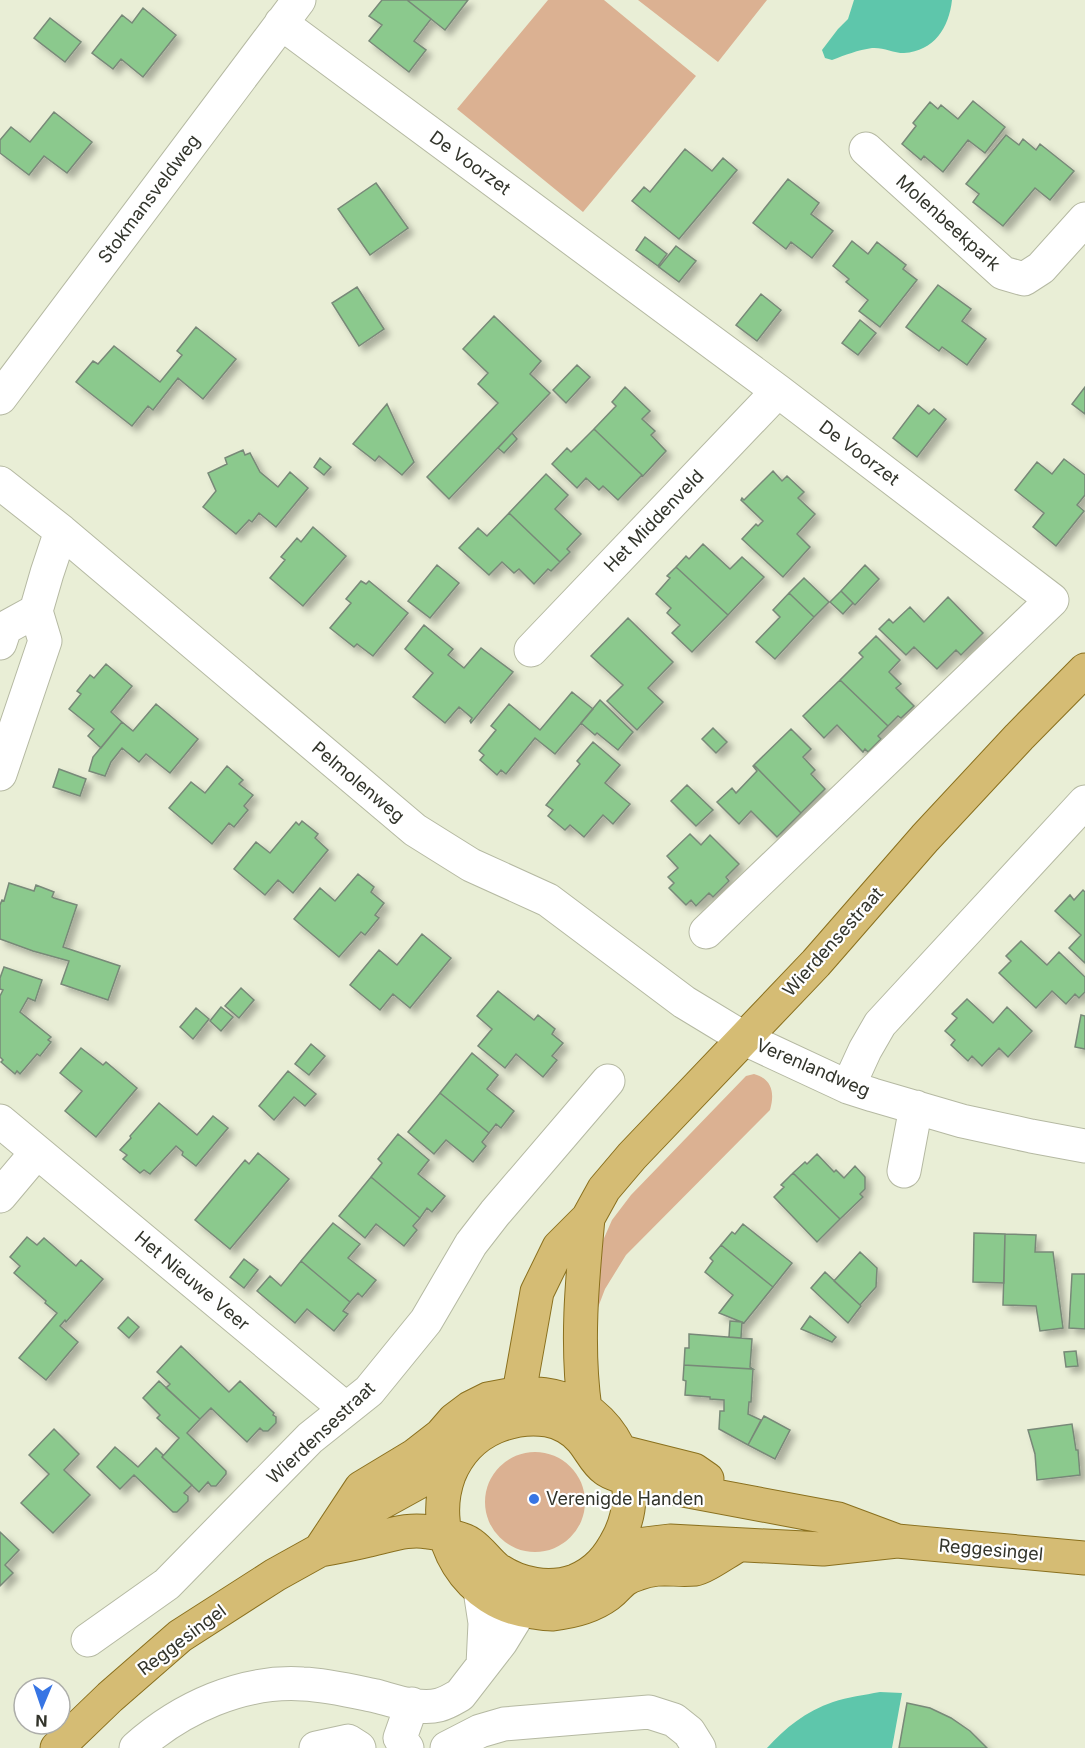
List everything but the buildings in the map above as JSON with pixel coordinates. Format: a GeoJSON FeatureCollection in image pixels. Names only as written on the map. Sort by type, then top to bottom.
{"type":"FeatureCollection","features":[{"type":"Feature","properties":{"kind":"main road","name":"Wierdensestraat"},"geometry":{"type":"LineString","coordinates":[[506,1404],[537,1292],[559,1247],[588,1218],[604,1189],[632,1156],[816,963],[925,838],[1085,670]]}},
{"type":"Feature","properties":{"kind":"main road","name":"Wierdensestraat"},"geometry":{"type":"LineString","coordinates":[[585,1409],[581,1381],[580,1345],[588,1218]]}},
{"type":"Feature","properties":{"kind":"main road"},"geometry":{"type":"LineString","coordinates":[[542,1394],[565,1399],[585,1409],[606,1428],[626,1466],[630,1504],[619,1563],[602,1564],[574,1581],[553,1586],[528,1598],[499,1602],[480,1590],[465,1575],[449,1546],[443,1511],[448,1448],[466,1446],[484,1432],[506,1404],[542,1394]]}},
{"type":"Feature","properties":{"kind":"main road","name":"Reggesingel"},"geometry":{"type":"LineString","coordinates":[[506,1404],[531,1418],[550,1420],[566,1426],[582,1439],[594,1458],[605,1469],[626,1466],[735,1500],[838,1519],[897,1541]]}},
{"type":"Feature","properties":{"kind":"main road","name":"Reggesingel"},"geometry":{"type":"LineString","coordinates":[[320,1550],[361,1488],[414,1456],[448,1448]]}},
{"type":"Feature","properties":{"kind":"main road","name":"Reggesingel"},"geometry":{"type":"LineString","coordinates":[[57,1748],[110,1697],[180,1636],[266,1581],[320,1550],[401,1532],[424,1531],[449,1546],[469,1542],[496,1569],[516,1580],[528,1598]]}},
{"type":"Feature","properties":{"kind":"main road","name":"Reggesingel"},"geometry":{"type":"LineString","coordinates":[[619,1563],[670,1541],[823,1549],[897,1541],[1085,1558]]}},
{"type":"Feature","properties":{"kind":"street","name":"De Voorzet"},"geometry":{"type":"LineString","coordinates":[[290,11],[778,391],[1052,600],[706,932]]}},
{"type":"Feature","properties":{"kind":"street","name":"Stokmansveldweg"},"geometry":{"type":"LineString","coordinates":[[0,398],[290,11]]}},
{"type":"Feature","properties":{"kind":"street","name":"Molenbeekpark"},"geometry":{"type":"LineString","coordinates":[[866,149],[1003,273],[1024,279],[1041,268],[1085,219]]}},
{"type":"Feature","properties":{"kind":"street","name":"Het Middenveld"},"geometry":{"type":"LineString","coordinates":[[531,650],[778,391]]}},
{"type":"Feature","properties":{"kind":"street","name":"Pelmolenweg"},"geometry":{"type":"LineString","coordinates":[[0,483],[62,531],[415,830],[471,865],[548,900],[684,1002],[745,1039]]}},
{"type":"Feature","properties":{"kind":"street"},"geometry":{"type":"LineString","coordinates":[[0,774],[45,641],[36,611],[46,573],[62,531]]}},
{"type":"Feature","properties":{"kind":"street"},"geometry":{"type":"LineString","coordinates":[[0,643],[5,628],[36,611]]}},
{"type":"Feature","properties":{"kind":"street"},"geometry":{"type":"LineString","coordinates":[[849,1087],[865,1050],[880,1024],[1085,801]]}},
{"type":"Feature","properties":{"kind":"street","name":"Verenlandweg"},"geometry":{"type":"LineString","coordinates":[[745,1039],[849,1087],[962,1121],[1085,1146]]}},
{"type":"Feature","properties":{"kind":"street","name":"Wierdensestraat"},"geometry":{"type":"LineString","coordinates":[[88,1640],[167,1584],[310,1438],[369,1391],[426,1321],[471,1244],[608,1081]]}},
{"type":"Feature","properties":{"kind":"street"},"geometry":{"type":"LineString","coordinates":[[904,1171],[916,1107]]}},
{"type":"Feature","properties":{"kind":"street","name":"Het Nieuwe Veer"},"geometry":{"type":"LineString","coordinates":[[0,1121],[346,1409]]}},
{"type":"Feature","properties":{"kind":"street"},"geometry":{"type":"LineString","coordinates":[[0,1196],[37,1152]]}},
{"type":"Feature","properties":{"kind":"street"},"geometry":{"type":"LineString","coordinates":[[480,1590],[485,1623],[483,1665]]}},
{"type":"Feature","properties":{"kind":"street"},"geometry":{"type":"LineString","coordinates":[[136,1748],[183,1713],[243,1689],[273,1684],[304,1684],[412,1704],[439,1705],[459,1695],[501,1642],[528,1598]]}},
{"type":"Feature","properties":{"kind":"street"},"geometry":{"type":"LineString","coordinates":[[369,1748],[379,1741],[404,1743],[412,1704]]}},
{"type":"Feature","properties":{"kind":"street"},"geometry":{"type":"LineString","coordinates":[[447,1748],[480,1731],[504,1724],[649,1712],[674,1720],[689,1732],[699,1748]]}},
{"type":"Feature","properties":{"kind":"street"},"geometry":{"type":"LineString","coordinates":[[316,1748],[348,1741],[359,1748]]}},
{"type":"Feature","properties":{"kind":"shaded area"},"geometry":{"type":"Polygon","coordinates":[[[548,0],[604,0],[696,76],[583,212],[457,109],[548,0]]]}},
{"type":"Feature","properties":{"kind":"shaded area"},"geometry":{"type":"Polygon","coordinates":[[[638,0],[767,0],[718,62],[638,0]]]}},
{"type":"Feature","properties":{"kind":"shaded area"},"geometry":{"type":"Polygon","coordinates":[[[754,1074],[765,1079],[771,1088],[770,1110],[626,1255],[605,1289],[589,1331],[597,1254],[612,1220],[631,1195],[746,1076],[754,1074]]]}},
{"type":"Feature","properties":{"kind":"shaded area"},"geometry":{"type":"Polygon","coordinates":[[[535,1452],[554,1456],[570,1467],[581,1483],[585,1502],[581,1521],[570,1537],[554,1548],[535,1552],[516,1548],[500,1537],[489,1521],[485,1502],[489,1483],[500,1467],[516,1456],[535,1452]]]}},
{"type":"Feature","properties":{"kind":"water"},"geometry":{"type":"Polygon","coordinates":[[[854,0],[952,0],[943,29],[932,43],[924,48],[904,53],[872,48],[832,60],[825,58],[822,50],[848,19],[854,0]]]}},
{"type":"Feature","properties":{"kind":"water"},"geometry":{"type":"Polygon","coordinates":[[[880,1692],[902,1693],[892,1748],[767,1748],[789,1727],[814,1710],[839,1700],[880,1692]]]}},
{"type":"Feature","properties":{"kind":"place","name":"Verenigde Handen"},"geometry":{"type":"Point","coordinates":[534,1499]}}]}
